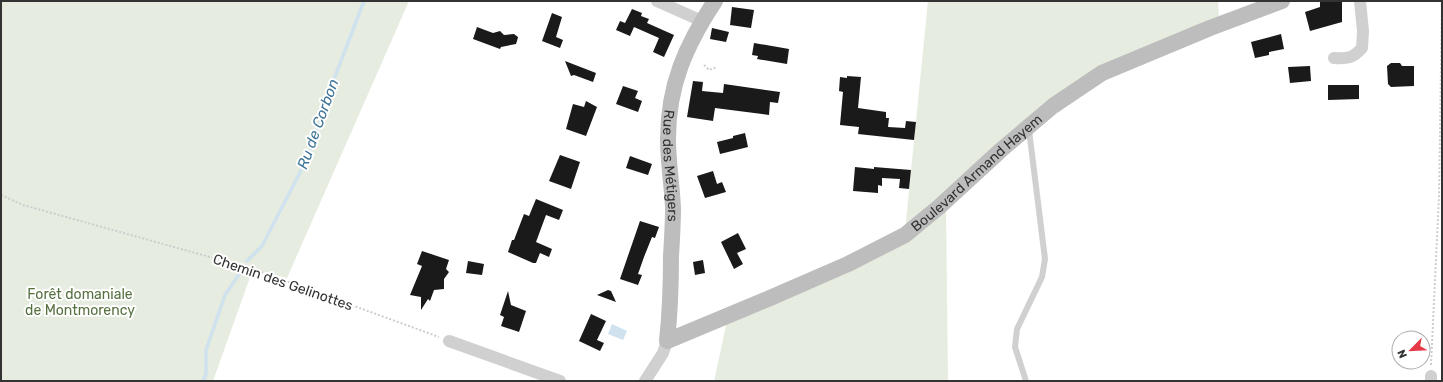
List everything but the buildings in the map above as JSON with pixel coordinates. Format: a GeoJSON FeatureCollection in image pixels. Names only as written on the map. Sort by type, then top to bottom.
{"type":"FeatureCollection","features":[{"type":"Feature","properties":{"kind":"main road","name":"Rue des Métigers"},"geometry":{"type":"LineString","coordinates":[[667,341],[670,317],[673,210],[668,139],[672,92],[678,69],[702,21],[715,1]]}},
{"type":"Feature","properties":{"kind":"main road","name":"Boulevard Armand Hayem"},"geometry":{"type":"LineString","coordinates":[[667,341],[841,267],[905,235],[939,208],[1028,126],[1053,106],[1102,73],[1210,28],[1282,1]]}},
{"type":"Feature","properties":{"kind":"street"},"geometry":{"type":"LineString","coordinates":[[657,1],[702,21]]}},
{"type":"Feature","properties":{"kind":"street"},"geometry":{"type":"LineString","coordinates":[[1334,58],[1344,59],[1355,56],[1362,48],[1363,31],[1360,1]]}},
{"type":"Feature","properties":{"kind":"street"},"geometry":{"type":"LineString","coordinates":[[448,341],[560,381]]}},
{"type":"Feature","properties":{"kind":"street"},"geometry":{"type":"LineString","coordinates":[[645,381],[663,353],[667,341]]}},
{"type":"Feature","properties":{"kind":"lane"},"geometry":{"type":"LineString","coordinates":[[1026,381],[1015,347],[1016,329],[1042,277],[1045,259],[1028,126]]}},
{"type":"Feature","properties":{"kind":"path"},"geometry":{"type":"LineString","coordinates":[[1431,378],[1439,196],[1442,1]]}},
{"type":"Feature","properties":{"kind":"path"},"geometry":{"type":"LineString","coordinates":[[704,65],[709,70],[717,67]]}},
{"type":"Feature","properties":{"kind":"path","name":"Chemin des Gelinottes"},"geometry":{"type":"LineString","coordinates":[[1,195],[23,205],[254,269],[448,341]]}},
{"type":"Feature","properties":{"kind":"green space","name":"Forêt domaniale de Montmorency"},"geometry":{"type":"Polygon","coordinates":[[[1,1],[409,1],[287,278],[253,269],[213,381],[1,381],[1,1]]]}},
{"type":"Feature","properties":{"kind":"green space"},"geometry":{"type":"Polygon","coordinates":[[[928,1],[1218,1],[1219,19],[1099,71],[905,231],[928,1]]]}},
{"type":"Feature","properties":{"kind":"green space"},"geometry":{"type":"Polygon","coordinates":[[[946,209],[948,381],[714,381],[727,321],[946,209]]]}},
{"type":"Feature","properties":{"kind":"water"},"geometry":{"type":"Polygon","coordinates":[[[612,324],[627,331],[623,340],[608,334],[612,324]]]}},
{"type":"Feature","properties":{"kind":"waterway","name":"Ru de Corbon"},"geometry":{"type":"LineString","coordinates":[[247,261],[262,246],[308,157],[326,100],[364,1]]}},
{"type":"Feature","properties":{"kind":"waterway","name":"Ru de Corbon"},"geometry":{"type":"LineString","coordinates":[[203,381],[206,374],[206,350],[225,295],[240,273]]}}]}
